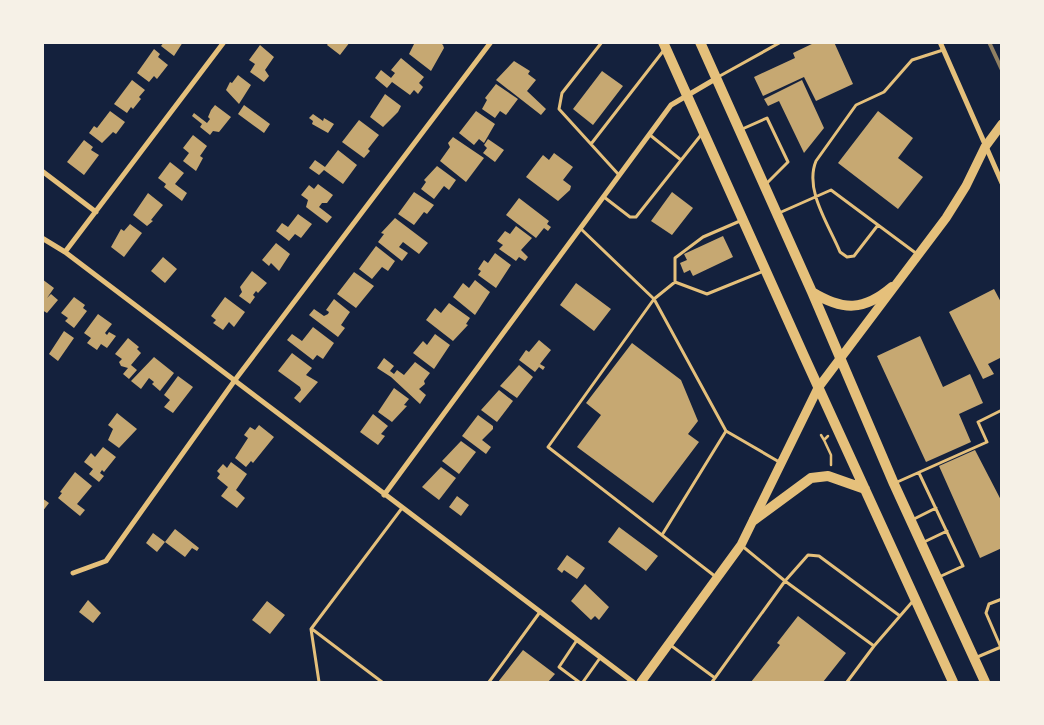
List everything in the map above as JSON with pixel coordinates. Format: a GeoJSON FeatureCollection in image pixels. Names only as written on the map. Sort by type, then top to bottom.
{"type":"FeatureCollection","features":[{"type":"Feature","properties":{"kind":"main road"},"geometry":{"type":"LineString","coordinates":[[700,42],[812,292],[894,484],[985,682]]}},
{"type":"Feature","properties":{"kind":"main road"},"geometry":{"type":"LineString","coordinates":[[665,45],[742,220],[953,682]]}},
{"type":"Feature","properties":{"kind":"main road"},"geometry":{"type":"LineString","coordinates":[[640,682],[741,545],[818,388],[946,218],[966,186],[985,147],[1002,124]]}},
{"type":"Feature","properties":{"kind":"main road"},"geometry":{"type":"LineString","coordinates":[[812,292],[841,306],[860,306],[877,299],[892,288]]}},
{"type":"Feature","properties":{"kind":"main road"},"geometry":{"type":"LineString","coordinates":[[754,520],[811,478],[828,476],[865,489]]}},
{"type":"Feature","properties":{"kind":"street"},"geometry":{"type":"LineString","coordinates":[[65,252],[224,42]]}},
{"type":"Feature","properties":{"kind":"street"},"geometry":{"type":"LineString","coordinates":[[73,574],[106,561],[235,380],[491,42]]}},
{"type":"Feature","properties":{"kind":"street"},"geometry":{"type":"LineString","coordinates":[[940,42],[1002,183]]}},
{"type":"Feature","properties":{"kind":"street"},"geometry":{"type":"LineString","coordinates":[[384,495],[671,105],[717,78]]}},
{"type":"Feature","properties":{"kind":"street"},"geometry":{"type":"LineString","coordinates":[[42,171],[96,212]]}},
{"type":"Feature","properties":{"kind":"street"},"geometry":{"type":"LineString","coordinates":[[42,238],[65,252],[633,682]]}},
{"type":"Feature","properties":{"kind":"lane"},"geometry":{"type":"LineString","coordinates":[[602,42],[562,93],[559,109],[619,176]]}},
{"type":"Feature","properties":{"kind":"lane"},"geometry":{"type":"LineString","coordinates":[[717,78],[781,42]]}},
{"type":"Feature","properties":{"kind":"lane"},"geometry":{"type":"LineString","coordinates":[[591,144],[665,45]]}},
{"type":"Feature","properties":{"kind":"lane"},"geometry":{"type":"LineString","coordinates":[[878,225],[854,256],[847,257],[840,252],[815,196],[811,178],[816,160],[856,105],[884,92],[912,60],[943,49]]}},
{"type":"Feature","properties":{"kind":"lane"},"geometry":{"type":"LineString","coordinates":[[740,130],[767,118],[788,162],[764,186]]}},
{"type":"Feature","properties":{"kind":"lane"},"geometry":{"type":"LineString","coordinates":[[604,197],[630,217],[636,217],[703,132]]}},
{"type":"Feature","properties":{"kind":"lane"},"geometry":{"type":"LineString","coordinates":[[650,135],[681,160]]}},
{"type":"Feature","properties":{"kind":"lane"},"geometry":{"type":"LineString","coordinates":[[776,214],[831,190],[918,254]]}},
{"type":"Feature","properties":{"kind":"lane"},"geometry":{"type":"LineString","coordinates":[[675,282],[675,258],[703,237],[742,220]]}},
{"type":"Feature","properties":{"kind":"lane"},"geometry":{"type":"LineString","coordinates":[[580,228],[654,299],[726,431],[782,463]]}},
{"type":"Feature","properties":{"kind":"lane"},"geometry":{"type":"LineString","coordinates":[[675,282],[707,294],[765,270]]}},
{"type":"Feature","properties":{"kind":"lane"},"geometry":{"type":"LineString","coordinates":[[675,282],[654,299],[548,447],[717,578]]}},
{"type":"Feature","properties":{"kind":"lane"},"geometry":{"type":"LineString","coordinates":[[894,484],[987,442],[978,422],[1002,410]]}},
{"type":"Feature","properties":{"kind":"lane"},"geometry":{"type":"LineString","coordinates":[[662,535],[726,431]]}},
{"type":"Feature","properties":{"kind":"lane"},"geometry":{"type":"LineString","coordinates":[[920,473],[963,566],[937,578]]}},
{"type":"Feature","properties":{"kind":"lane"},"geometry":{"type":"LineString","coordinates":[[319,682],[311,629],[402,508]]}},
{"type":"Feature","properties":{"kind":"lane"},"geometry":{"type":"LineString","coordinates":[[911,521],[936,508]]}},
{"type":"Feature","properties":{"kind":"lane"},"geometry":{"type":"LineString","coordinates":[[921,544],[947,531]]}},
{"type":"Feature","properties":{"kind":"lane"},"geometry":{"type":"LineString","coordinates":[[741,545],[785,581],[874,646]]}},
{"type":"Feature","properties":{"kind":"lane"},"geometry":{"type":"LineString","coordinates":[[712,682],[785,581],[808,555],[814,554],[900,616]]}},
{"type":"Feature","properties":{"kind":"lane"},"geometry":{"type":"LineString","coordinates":[[847,682],[874,646],[915,598]]}},
{"type":"Feature","properties":{"kind":"lane"},"geometry":{"type":"LineString","coordinates":[[974,658],[1001,648],[986,613],[989,604],[1002,599]]}},
{"type":"Feature","properties":{"kind":"lane"},"geometry":{"type":"LineString","coordinates":[[488,682],[540,612]]}},
{"type":"Feature","properties":{"kind":"lane"},"geometry":{"type":"LineString","coordinates":[[311,629],[382,682]]}},
{"type":"Feature","properties":{"kind":"lane"},"geometry":{"type":"LineString","coordinates":[[577,640],[559,667],[579,682]]}},
{"type":"Feature","properties":{"kind":"lane"},"geometry":{"type":"LineString","coordinates":[[669,644],[715,678]]}},
{"type":"Feature","properties":{"kind":"lane"},"geometry":{"type":"LineString","coordinates":[[583,682],[600,658]]}},
{"type":"Feature","properties":{"kind":"path"},"geometry":{"type":"LineString","coordinates":[[821,435],[831,455],[831,469]]}},
{"type":"Feature","properties":{"kind":"path"},"geometry":{"type":"LineString","coordinates":[[824,440],[829,435]]}},
{"type":"Feature","properties":{"kind":"building"},"geometry":{"type":"Polygon","coordinates":[[[164,42],[183,42],[174,56],[161,46],[164,42]]]}},
{"type":"Feature","properties":{"kind":"building"},"geometry":{"type":"Polygon","coordinates":[[[329,42],[350,42],[340,55],[327,45],[329,42]]]}},
{"type":"Feature","properties":{"kind":"building"},"geometry":{"type":"Polygon","coordinates":[[[415,42],[440,42],[443,45],[444,48],[431,71],[409,54],[415,42]]]}},
{"type":"Feature","properties":{"kind":"building"},"geometry":{"type":"Polygon","coordinates":[[[816,42],[834,42],[853,84],[816,101],[804,77],[763,96],[754,77],[795,58],[793,53],[816,42]]]}},
{"type":"Feature","properties":{"kind":"building"},"geometry":{"type":"Polygon","coordinates":[[[260,45],[274,57],[265,70],[269,76],[264,82],[250,72],[255,64],[249,60],[260,45]]]}},
{"type":"Feature","properties":{"kind":"building"},"geometry":{"type":"Polygon","coordinates":[[[154,49],[160,54],[158,57],[168,65],[157,79],[154,76],[149,82],[137,73],[154,49]]]}},
{"type":"Feature","properties":{"kind":"building"},"geometry":{"type":"Polygon","coordinates":[[[401,58],[424,77],[419,83],[423,87],[418,94],[414,90],[410,95],[392,82],[387,88],[375,78],[381,70],[391,78],[395,73],[391,70],[401,58]]]}},
{"type":"Feature","properties":{"kind":"building"},"geometry":{"type":"Polygon","coordinates":[[[514,61],[530,71],[528,74],[536,80],[527,91],[546,109],[541,115],[496,80],[514,61]]]}},
{"type":"Feature","properties":{"kind":"building"},"geometry":{"type":"Polygon","coordinates":[[[602,71],[623,86],[593,125],[573,109],[602,71]]]}},
{"type":"Feature","properties":{"kind":"building"},"geometry":{"type":"Polygon","coordinates":[[[238,75],[251,85],[239,104],[226,90],[230,82],[232,83],[238,75]]]}},
{"type":"Feature","properties":{"kind":"building"},"geometry":{"type":"Polygon","coordinates":[[[132,80],[145,90],[139,97],[141,99],[127,113],[114,104],[132,80]]]}},
{"type":"Feature","properties":{"kind":"building"},"geometry":{"type":"Polygon","coordinates":[[[802,80],[824,128],[804,153],[779,101],[768,106],[764,99],[802,80]]]}},
{"type":"Feature","properties":{"kind":"building"},"geometry":{"type":"Polygon","coordinates":[[[496,84],[518,99],[506,115],[500,111],[495,118],[482,109],[487,100],[485,98],[496,84]]]}},
{"type":"Feature","properties":{"kind":"building"},"geometry":{"type":"Polygon","coordinates":[[[385,94],[401,106],[398,112],[383,127],[370,117],[385,94]]]}},
{"type":"Feature","properties":{"kind":"building"},"geometry":{"type":"Polygon","coordinates":[[[215,105],[231,117],[219,132],[213,131],[210,135],[200,127],[202,124],[192,116],[194,113],[207,123],[210,119],[208,117],[211,110],[215,105]]]}},
{"type":"Feature","properties":{"kind":"building"},"geometry":{"type":"Polygon","coordinates":[[[244,105],[270,124],[264,133],[238,114],[244,105]]]}},
{"type":"Feature","properties":{"kind":"building"},"geometry":{"type":"Polygon","coordinates":[[[110,111],[125,122],[116,134],[113,132],[102,143],[89,133],[94,126],[97,128],[110,111]]]}},
{"type":"Feature","properties":{"kind":"building"},"geometry":{"type":"Polygon","coordinates":[[[476,111],[495,124],[484,143],[479,139],[474,145],[459,133],[476,111]]]}},
{"type":"Feature","properties":{"kind":"building"},"geometry":{"type":"Polygon","coordinates":[[[878,111],[913,138],[898,158],[923,177],[898,209],[838,163],[878,111]]]}},
{"type":"Feature","properties":{"kind":"building"},"geometry":{"type":"Polygon","coordinates":[[[313,114],[323,121],[324,118],[334,124],[328,133],[312,124],[313,121],[309,118],[313,114]]]}},
{"type":"Feature","properties":{"kind":"building"},"geometry":{"type":"Polygon","coordinates":[[[359,120],[379,135],[368,149],[370,151],[364,158],[342,142],[359,120]]]}},
{"type":"Feature","properties":{"kind":"building"},"geometry":{"type":"Polygon","coordinates":[[[193,135],[207,146],[200,156],[203,158],[196,171],[183,161],[189,153],[183,148],[193,135]]]}},
{"type":"Feature","properties":{"kind":"building"},"geometry":{"type":"Polygon","coordinates":[[[453,137],[484,158],[466,182],[440,161],[450,147],[448,143],[453,137]]]}},
{"type":"Feature","properties":{"kind":"building"},"geometry":{"type":"Polygon","coordinates":[[[488,139],[504,150],[495,162],[483,153],[487,148],[484,145],[488,139]]]}},
{"type":"Feature","properties":{"kind":"building"},"geometry":{"type":"Polygon","coordinates":[[[84,140],[93,147],[91,150],[99,155],[84,175],[67,162],[84,140]]]}},
{"type":"Feature","properties":{"kind":"building"},"geometry":{"type":"Polygon","coordinates":[[[338,150],[357,165],[343,184],[324,170],[319,175],[309,168],[315,160],[325,167],[338,150]]]}},
{"type":"Feature","properties":{"kind":"building"},"geometry":{"type":"Polygon","coordinates":[[[554,153],[573,167],[563,180],[571,186],[570,190],[558,201],[526,177],[543,155],[549,160],[554,153]]]}},
{"type":"Feature","properties":{"kind":"building"},"geometry":{"type":"Polygon","coordinates":[[[170,162],[184,173],[175,184],[187,193],[182,201],[164,187],[166,184],[158,178],[170,162]]]}},
{"type":"Feature","properties":{"kind":"building"},"geometry":{"type":"Polygon","coordinates":[[[437,166],[456,180],[449,190],[444,186],[434,199],[421,189],[426,182],[424,180],[437,166]]]}},
{"type":"Feature","properties":{"kind":"building"},"geometry":{"type":"Polygon","coordinates":[[[318,184],[333,195],[327,203],[322,203],[319,207],[332,217],[327,223],[306,207],[308,200],[301,195],[309,185],[314,189],[318,184]]]}},
{"type":"Feature","properties":{"kind":"building"},"geometry":{"type":"Polygon","coordinates":[[[414,192],[434,205],[427,214],[424,212],[414,225],[398,214],[414,192]]]}},
{"type":"Feature","properties":{"kind":"building"},"geometry":{"type":"Polygon","coordinates":[[[672,192],[693,208],[672,235],[651,221],[672,192]]]}},
{"type":"Feature","properties":{"kind":"building"},"geometry":{"type":"Polygon","coordinates":[[[148,193],[163,205],[151,220],[153,221],[147,226],[133,215],[148,193]]]}},
{"type":"Feature","properties":{"kind":"building"},"geometry":{"type":"Polygon","coordinates":[[[519,198],[549,221],[547,224],[551,227],[548,231],[544,228],[536,238],[506,215],[519,198]]]}},
{"type":"Feature","properties":{"kind":"building"},"geometry":{"type":"Polygon","coordinates":[[[298,214],[312,224],[301,238],[295,234],[289,241],[276,231],[282,223],[288,227],[298,214]]]}},
{"type":"Feature","properties":{"kind":"building"},"geometry":{"type":"Polygon","coordinates":[[[395,218],[428,243],[419,254],[403,242],[399,247],[408,253],[402,261],[378,242],[384,234],[381,233],[395,218]]]}},
{"type":"Feature","properties":{"kind":"building"},"geometry":{"type":"Polygon","coordinates":[[[130,224],[142,233],[124,257],[111,247],[121,229],[124,231],[130,224]]]}},
{"type":"Feature","properties":{"kind":"building"},"geometry":{"type":"Polygon","coordinates":[[[516,226],[532,238],[521,250],[528,257],[525,261],[519,257],[516,261],[499,249],[503,245],[497,241],[505,231],[510,234],[516,226]]]}},
{"type":"Feature","properties":{"kind":"building"},"geometry":{"type":"Polygon","coordinates":[[[723,236],[733,257],[693,276],[690,270],[684,273],[680,263],[687,260],[684,254],[723,236]]]}},
{"type":"Feature","properties":{"kind":"building"},"geometry":{"type":"Polygon","coordinates":[[[276,243],[290,254],[279,271],[271,263],[269,266],[262,260],[276,243]]]}},
{"type":"Feature","properties":{"kind":"building"},"geometry":{"type":"Polygon","coordinates":[[[376,246],[395,261],[388,271],[382,267],[372,279],[359,269],[376,246]]]}},
{"type":"Feature","properties":{"kind":"building"},"geometry":{"type":"Polygon","coordinates":[[[495,253],[511,265],[496,288],[478,275],[481,271],[478,269],[484,260],[488,263],[495,253]]]}},
{"type":"Feature","properties":{"kind":"building"},"geometry":{"type":"Polygon","coordinates":[[[163,257],[177,269],[165,283],[151,271],[163,257]]]}},
{"type":"Feature","properties":{"kind":"building"},"geometry":{"type":"Polygon","coordinates":[[[252,271],[267,283],[258,293],[256,291],[253,295],[255,297],[250,304],[239,296],[242,292],[240,287],[252,271]]]}},
{"type":"Feature","properties":{"kind":"building"},"geometry":{"type":"Polygon","coordinates":[[[354,272],[374,286],[356,308],[337,294],[354,272]]]}},
{"type":"Feature","properties":{"kind":"building"},"geometry":{"type":"Polygon","coordinates":[[[42,279],[54,288],[47,298],[51,294],[58,300],[47,313],[42,310],[42,279]]]}},
{"type":"Feature","properties":{"kind":"building"},"geometry":{"type":"Polygon","coordinates":[[[475,280],[490,292],[475,315],[453,297],[463,283],[469,288],[475,280]]]}},
{"type":"Feature","properties":{"kind":"building"},"geometry":{"type":"Polygon","coordinates":[[[576,283],[611,309],[594,331],[560,305],[576,283]]]}},
{"type":"Feature","properties":{"kind":"building"},"geometry":{"type":"Polygon","coordinates":[[[994,289],[1002,304],[1002,357],[988,364],[994,374],[983,379],[949,312],[994,289]]]}},
{"type":"Feature","properties":{"kind":"building"},"geometry":{"type":"Polygon","coordinates":[[[74,297],[85,305],[83,308],[87,311],[74,328],[65,321],[68,318],[61,313],[74,297]]]}},
{"type":"Feature","properties":{"kind":"building"},"geometry":{"type":"Polygon","coordinates":[[[225,297],[245,312],[234,327],[229,322],[223,330],[213,323],[216,320],[211,316],[225,297]]]}},
{"type":"Feature","properties":{"kind":"building"},"geometry":{"type":"Polygon","coordinates":[[[334,299],[350,312],[341,325],[345,328],[338,337],[309,315],[314,309],[324,316],[328,314],[329,312],[326,310],[334,299]]]}},
{"type":"Feature","properties":{"kind":"building"},"geometry":{"type":"Polygon","coordinates":[[[449,303],[470,318],[466,324],[468,325],[453,341],[426,320],[435,308],[441,313],[449,303]]]}},
{"type":"Feature","properties":{"kind":"building"},"geometry":{"type":"Polygon","coordinates":[[[98,314],[112,324],[105,333],[107,335],[109,332],[116,336],[107,348],[101,344],[97,350],[87,343],[91,338],[84,333],[98,314]]]}},
{"type":"Feature","properties":{"kind":"building"},"geometry":{"type":"Polygon","coordinates":[[[313,327],[334,343],[323,359],[317,355],[313,360],[287,340],[292,334],[302,341],[313,327]]]}},
{"type":"Feature","properties":{"kind":"building"},"geometry":{"type":"Polygon","coordinates":[[[64,331],[74,338],[58,361],[49,354],[64,331]]]}},
{"type":"Feature","properties":{"kind":"building"},"geometry":{"type":"Polygon","coordinates":[[[435,334],[450,345],[434,369],[413,353],[423,341],[427,345],[435,334]]]}},
{"type":"Feature","properties":{"kind":"building"},"geometry":{"type":"Polygon","coordinates":[[[920,336],[943,387],[970,374],[983,403],[959,414],[971,442],[926,462],[877,356],[920,336]]]}},
{"type":"Feature","properties":{"kind":"building"},"geometry":{"type":"Polygon","coordinates":[[[128,338],[139,347],[137,349],[141,353],[131,365],[137,370],[129,379],[123,374],[128,368],[121,366],[119,362],[122,359],[115,354],[128,338]]]}},
{"type":"Feature","properties":{"kind":"building"},"geometry":{"type":"Polygon","coordinates":[[[539,340],[551,350],[540,364],[545,367],[543,370],[539,367],[535,372],[519,360],[526,350],[529,352],[539,340]]]}},
{"type":"Feature","properties":{"kind":"building"},"geometry":{"type":"Polygon","coordinates":[[[632,343],[681,380],[698,421],[688,434],[699,442],[653,503],[577,447],[601,415],[586,403],[632,343]]]}},
{"type":"Feature","properties":{"kind":"building"},"geometry":{"type":"Polygon","coordinates":[[[292,353],[312,368],[306,375],[318,382],[300,403],[294,398],[301,390],[300,387],[278,371],[292,353]]]}},
{"type":"Feature","properties":{"kind":"building"},"geometry":{"type":"Polygon","coordinates":[[[154,357],[174,373],[160,391],[152,384],[154,382],[149,378],[141,389],[131,381],[154,357]]]}},
{"type":"Feature","properties":{"kind":"building"},"geometry":{"type":"Polygon","coordinates":[[[384,358],[394,366],[390,371],[394,374],[397,370],[404,375],[415,362],[430,373],[424,381],[425,384],[419,389],[426,395],[420,404],[391,377],[377,368],[384,358]]]}},
{"type":"Feature","properties":{"kind":"building"},"geometry":{"type":"Polygon","coordinates":[[[519,365],[533,377],[517,398],[500,386],[519,365]]]}},
{"type":"Feature","properties":{"kind":"building"},"geometry":{"type":"Polygon","coordinates":[[[178,376],[193,387],[173,413],[164,407],[170,400],[164,395],[178,376]]]}},
{"type":"Feature","properties":{"kind":"building"},"geometry":{"type":"Polygon","coordinates":[[[394,388],[409,399],[404,405],[407,406],[392,422],[378,412],[394,388]]]}},
{"type":"Feature","properties":{"kind":"building"},"geometry":{"type":"Polygon","coordinates":[[[499,390],[513,401],[497,422],[481,410],[499,390]]]}},
{"type":"Feature","properties":{"kind":"building"},"geometry":{"type":"Polygon","coordinates":[[[117,413],[137,429],[119,448],[108,440],[113,429],[108,425],[117,413]]]}},
{"type":"Feature","properties":{"kind":"building"},"geometry":{"type":"Polygon","coordinates":[[[373,414],[388,426],[381,434],[385,436],[378,445],[360,432],[373,414]]]}},
{"type":"Feature","properties":{"kind":"building"},"geometry":{"type":"Polygon","coordinates":[[[478,415],[493,426],[493,429],[482,440],[491,447],[486,454],[462,436],[478,415]]]}},
{"type":"Feature","properties":{"kind":"building"},"geometry":{"type":"Polygon","coordinates":[[[259,425],[274,437],[253,463],[251,461],[246,467],[235,458],[248,438],[244,435],[250,427],[255,430],[259,425]]]}},
{"type":"Feature","properties":{"kind":"building"},"geometry":{"type":"Polygon","coordinates":[[[461,441],[476,452],[459,474],[442,461],[461,441]]]}},
{"type":"Feature","properties":{"kind":"building"},"geometry":{"type":"Polygon","coordinates":[[[103,447],[116,457],[104,472],[102,470],[100,473],[104,476],[99,482],[89,474],[93,469],[84,462],[91,453],[95,457],[103,447]]]}},
{"type":"Feature","properties":{"kind":"building"},"geometry":{"type":"Polygon","coordinates":[[[975,450],[1002,502],[1002,548],[980,558],[939,466],[975,450]]]}},
{"type":"Feature","properties":{"kind":"building"},"geometry":{"type":"Polygon","coordinates":[[[231,462],[247,474],[236,490],[245,498],[237,508],[221,496],[228,487],[217,478],[220,474],[217,471],[223,464],[227,468],[231,462]]]}},
{"type":"Feature","properties":{"kind":"building"},"geometry":{"type":"Polygon","coordinates":[[[441,467],[456,478],[439,500],[422,487],[441,467]]]}},
{"type":"Feature","properties":{"kind":"building"},"geometry":{"type":"Polygon","coordinates":[[[75,472],[92,486],[77,504],[85,510],[80,516],[58,498],[62,493],[60,492],[75,472]]]}},
{"type":"Feature","properties":{"kind":"building"},"geometry":{"type":"Polygon","coordinates":[[[457,496],[469,505],[461,516],[449,507],[457,496]]]}},
{"type":"Feature","properties":{"kind":"building"},"geometry":{"type":"Polygon","coordinates":[[[42,498],[49,503],[42,512],[42,498]]]}},
{"type":"Feature","properties":{"kind":"building"},"geometry":{"type":"Polygon","coordinates":[[[619,527],[658,556],[646,571],[608,542],[619,527]]]}},
{"type":"Feature","properties":{"kind":"building"},"geometry":{"type":"Polygon","coordinates":[[[175,529],[199,548],[197,551],[192,548],[185,557],[165,542],[175,529]]]}},
{"type":"Feature","properties":{"kind":"building"},"geometry":{"type":"Polygon","coordinates":[[[153,533],[165,542],[157,552],[146,543],[153,533]]]}},
{"type":"Feature","properties":{"kind":"building"},"geometry":{"type":"Polygon","coordinates":[[[567,555],[585,568],[577,579],[564,570],[562,573],[557,569],[567,555]]]}},
{"type":"Feature","properties":{"kind":"building"},"geometry":{"type":"Polygon","coordinates":[[[585,584],[609,607],[599,620],[595,616],[591,620],[571,601],[585,584]]]}},
{"type":"Feature","properties":{"kind":"building"},"geometry":{"type":"Polygon","coordinates":[[[88,600],[101,613],[93,623],[79,612],[88,600]]]}},
{"type":"Feature","properties":{"kind":"building"},"geometry":{"type":"Polygon","coordinates":[[[267,601],[285,615],[270,634],[252,620],[267,601]]]}},
{"type":"Feature","properties":{"kind":"building"},"geometry":{"type":"Polygon","coordinates":[[[798,616],[846,653],[823,682],[751,682],[780,645],[777,643],[798,616]]]}},
{"type":"Feature","properties":{"kind":"building"},"geometry":{"type":"Polygon","coordinates":[[[523,650],[555,674],[548,682],[498,682],[523,650]]]}},
{"type":"Feature","properties":{"kind":"railway"},"geometry":{"type":"LineString","coordinates":[[989,42],[1002,70]]}}]}
